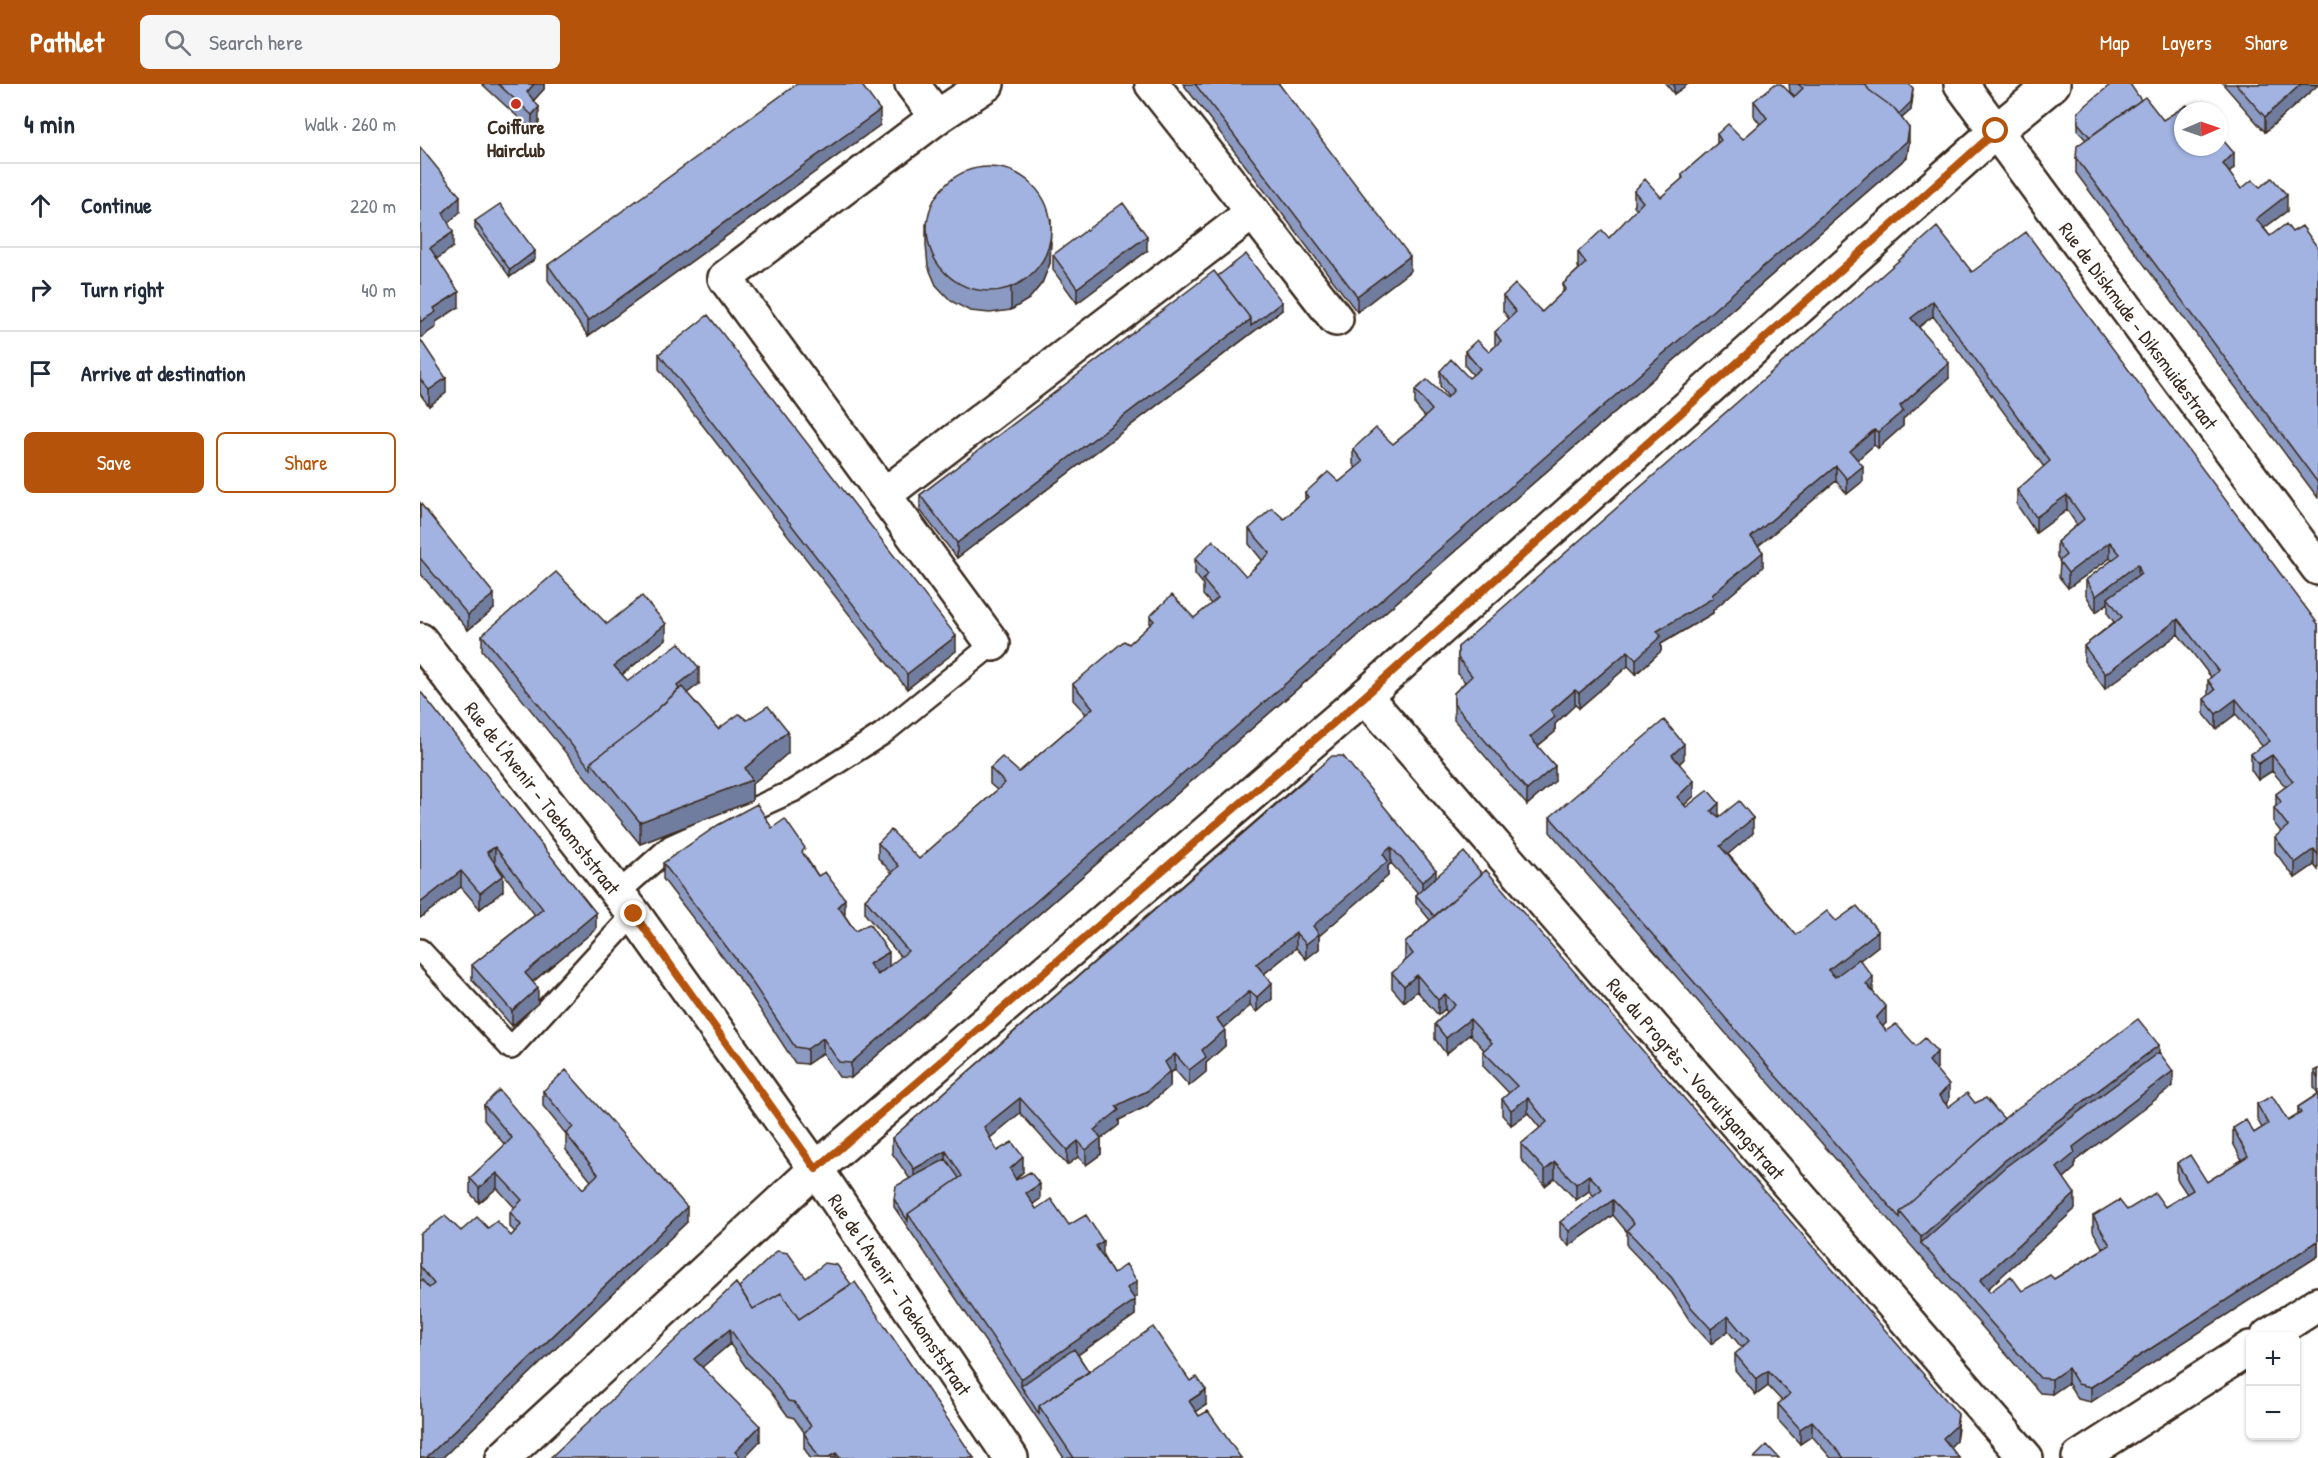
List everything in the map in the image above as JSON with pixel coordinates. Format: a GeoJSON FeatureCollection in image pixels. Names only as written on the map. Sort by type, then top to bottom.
{"type":"FeatureCollection","features":[{"type":"Feature","properties":{"kind":"street"},"geometry":{"type":"LineString","coordinates":[[912,84],[938,117]]}},
{"type":"Feature","properties":{"kind":"street"},"geometry":{"type":"LineString","coordinates":[[987,84],[938,117],[725,278],[993,644]]}},
{"type":"Feature","properties":{"kind":"street"},"geometry":{"type":"LineString","coordinates":[[1152,84],[1336,320]]}},
{"type":"Feature","properties":{"kind":"street","name":"Rue de Diskmude - Diksmuidestraat"},"geometry":{"type":"LineString","coordinates":[[1961,84],[2318,568]]}},
{"type":"Feature","properties":{"kind":"street"},"geometry":{"type":"LineString","coordinates":[[503,1458],[816,1169],[1365,696],[1996,131],[2053,84]]}},
{"type":"Feature","properties":{"kind":"street"},"geometry":{"type":"LineString","coordinates":[[884,495],[1252,212]]}},
{"type":"Feature","properties":{"kind":"street","name":"Rue de l'Avenir - Toekomststraat"},"geometry":{"type":"LineString","coordinates":[[420,640],[626,903],[816,1169],[1011,1458]]}},
{"type":"Feature","properties":{"kind":"street","name":"Rue du Progrès - Vooruitgangstraat"},"geometry":{"type":"LineString","coordinates":[[1365,696],[2026,1458]]}},
{"type":"Feature","properties":{"kind":"street"},"geometry":{"type":"LineString","coordinates":[[2274,1332],[2318,1304]]}},
{"type":"Feature","properties":{"kind":"street"},"geometry":{"type":"LineString","coordinates":[[2079,1458],[2246,1351]]}},
{"type":"Feature","properties":{"kind":"lane"},"geometry":{"type":"LineString","coordinates":[[420,950],[511,1048],[671,846],[793,791],[882,734],[993,644]]}},
{"type":"Feature","properties":{"kind":"building"},"geometry":{"type":"Polygon","coordinates":[[[498,84],[534,84],[527,92],[539,107],[532,115],[498,84]]]}},
{"type":"Feature","properties":{"kind":"building"},"geometry":{"type":"Polygon","coordinates":[[[797,84],[861,84],[880,110],[588,321],[548,265],[797,84]]]}},
{"type":"Feature","properties":{"kind":"building"},"geometry":{"type":"Polygon","coordinates":[[[1195,84],[1279,84],[1410,256],[1357,296],[1195,84]]]}},
{"type":"Feature","properties":{"kind":"building"},"geometry":{"type":"Polygon","coordinates":[[[1775,84],[1781,84],[1794,97],[1803,88],[1798,84],[1865,84],[1869,90],[1895,109],[1909,128],[1907,141],[851,1063],[839,1062],[823,1038],[807,1049],[795,1047],[744,970],[663,863],[718,825],[757,804],[772,828],[785,819],[805,848],[802,852],[818,876],[825,872],[845,899],[838,906],[855,931],[869,924],[889,952],[869,964],[878,975],[908,951],[865,899],[899,866],[878,843],[891,830],[919,859],[1005,783],[990,768],[1002,757],[1019,772],[1093,708],[1073,684],[1124,641],[1129,644],[1154,621],[1150,616],[1172,595],[1194,618],[1218,598],[1203,580],[1208,574],[1195,559],[1213,540],[1246,576],[1270,553],[1249,529],[1272,508],[1284,519],[1308,497],[1305,493],[1328,472],[1339,482],[1363,462],[1353,449],[1376,428],[1393,444],[1419,423],[1432,410],[1415,390],[1427,380],[1447,398],[1454,390],[1440,371],[1451,359],[1469,378],[1480,369],[1465,351],[1477,340],[1489,352],[1501,341],[1495,332],[1516,312],[1503,296],[1515,284],[1542,312],[1566,289],[1563,284],[1586,263],[1578,252],[1602,230],[1609,238],[1643,202],[1634,191],[1645,179],[1661,197],[1683,178],[1682,174],[1721,140],[1717,134],[1728,124],[1743,139],[1767,118],[1754,101],[1775,84]]]}},
{"type":"Feature","properties":{"kind":"building"},"geometry":{"type":"Polygon","coordinates":[[[1865,84],[1909,84],[1913,88],[1911,102],[1899,114],[1869,90],[1865,84]]]}},
{"type":"Feature","properties":{"kind":"building"},"geometry":{"type":"Polygon","coordinates":[[[2111,84],[2130,84],[2141,100],[2090,137],[2078,123],[2078,112],[2111,84]]]}},
{"type":"Feature","properties":{"kind":"building"},"geometry":{"type":"Polygon","coordinates":[[[2236,84],[2301,84],[2265,117],[2236,84]]]}},
{"type":"Feature","properties":{"kind":"building"},"geometry":{"type":"Polygon","coordinates":[[[2145,97],[2163,120],[2174,113],[2174,156],[2228,156],[2228,146],[2234,153],[2223,164],[2241,189],[2252,180],[2260,187],[2272,178],[2287,195],[2256,219],[2270,236],[2286,224],[2292,232],[2302,226],[2318,248],[2318,483],[2076,158],[2077,146],[2145,97]]]}},
{"type":"Feature","properties":{"kind":"building"},"geometry":{"type":"Polygon","coordinates":[[[420,147],[460,196],[443,213],[453,232],[430,248],[459,292],[434,308],[436,312],[420,322],[420,147]]]}},
{"type":"Feature","properties":{"kind":"building"},"geometry":{"type":"Polygon","coordinates":[[[989,167],[1013,171],[1033,185],[1047,205],[1051,229],[1047,253],[1033,273],[1013,287],[989,291],[965,287],[945,273],[931,253],[927,229],[931,205],[945,185],[965,171],[989,167]]]}},
{"type":"Feature","properties":{"kind":"building"},"geometry":{"type":"Polygon","coordinates":[[[1123,203],[1147,236],[1077,288],[1053,255],[1123,203]]]}},
{"type":"Feature","properties":{"kind":"building"},"geometry":{"type":"Polygon","coordinates":[[[500,204],[535,251],[510,270],[475,221],[500,204]]]}},
{"type":"Feature","properties":{"kind":"building"},"geometry":{"type":"Polygon","coordinates":[[[1937,227],[1972,272],[2026,232],[2318,624],[2318,855],[2314,849],[2295,863],[2275,837],[2288,826],[2274,808],[2281,802],[2276,794],[2293,781],[2272,755],[2258,764],[2251,754],[2270,741],[2236,699],[2216,714],[2204,699],[2215,690],[2208,680],[2218,671],[2178,619],[2105,674],[2084,646],[2122,617],[2108,598],[2141,573],[2138,564],[2096,596],[2086,580],[2120,554],[2110,542],[2068,573],[2059,561],[2066,555],[2057,542],[2084,519],[2067,495],[2036,517],[2017,490],[2050,461],[1933,301],[1911,318],[1949,363],[1900,406],[1903,411],[1878,432],[1874,430],[1850,451],[1863,466],[1847,479],[1836,466],[1751,537],[1763,552],[1712,595],[1713,598],[1657,631],[1661,636],[1636,659],[1628,651],[1579,693],[1575,690],[1551,711],[1555,717],[1530,737],[1555,766],[1527,790],[1454,704],[1454,693],[1472,676],[1458,658],[1458,647],[1937,227]]]}},
{"type":"Feature","properties":{"kind":"building"},"geometry":{"type":"Polygon","coordinates":[[[1246,254],[1282,302],[1251,326],[1251,319],[1218,276],[1246,254]]]}},
{"type":"Feature","properties":{"kind":"building"},"geometry":{"type":"Polygon","coordinates":[[[1214,271],[1251,319],[957,543],[920,495],[1214,271]]]}},
{"type":"Feature","properties":{"kind":"building"},"geometry":{"type":"Polygon","coordinates":[[[708,315],[956,636],[907,674],[659,354],[708,315]]]}},
{"type":"Feature","properties":{"kind":"building"},"geometry":{"type":"Polygon","coordinates":[[[420,339],[446,378],[429,390],[420,379],[420,339]]]}},
{"type":"Feature","properties":{"kind":"building"},"geometry":{"type":"Polygon","coordinates":[[[420,503],[494,594],[468,615],[420,558],[420,503]]]}},
{"type":"Feature","properties":{"kind":"building"},"geometry":{"type":"Polygon","coordinates":[[[556,572],[607,624],[642,596],[666,624],[614,666],[628,681],[679,643],[699,668],[677,686],[679,689],[637,728],[591,762],[591,769],[482,635],[556,572]]]}},
{"type":"Feature","properties":{"kind":"building"},"geometry":{"type":"Polygon","coordinates":[[[682,687],[718,729],[739,714],[747,720],[768,706],[788,731],[745,768],[752,780],[640,822],[591,762],[637,728],[682,687]]]}},
{"type":"Feature","properties":{"kind":"building"},"geometry":{"type":"Polygon","coordinates":[[[420,691],[596,913],[525,973],[538,988],[512,1011],[472,965],[543,909],[495,847],[487,852],[503,875],[480,893],[461,871],[420,903],[420,691]]]}},
{"type":"Feature","properties":{"kind":"building"},"geometry":{"type":"Polygon","coordinates":[[[1664,720],[1684,744],[1672,755],[1694,781],[1677,797],[1686,807],[1708,790],[1719,803],[1711,811],[1719,817],[1739,801],[1753,818],[1720,846],[1796,935],[1827,911],[1836,921],[1857,906],[1878,931],[1828,970],[1835,977],[1859,959],[1873,977],[1866,984],[1886,1007],[1876,1018],[1886,1031],[1896,1024],[1916,1046],[1925,1038],[1937,1052],[1929,1061],[1949,1085],[1939,1096],[1948,1107],[1967,1093],[1975,1103],[1986,1098],[2004,1119],[1900,1212],[1900,1218],[1550,817],[1664,720]]]}},
{"type":"Feature","properties":{"kind":"building"},"geometry":{"type":"Polygon","coordinates":[[[1332,756],[1343,756],[1436,870],[1422,882],[1391,847],[1383,854],[1388,861],[1313,926],[1319,934],[1306,944],[1296,933],[1256,964],[1272,983],[1257,997],[1250,991],[1217,1019],[1225,1030],[1202,1050],[1206,1057],[1189,1070],[1175,1054],[1165,1062],[1170,1071],[1147,1091],[1116,1106],[1119,1110],[1094,1130],[1101,1138],[1086,1150],[1078,1141],[1067,1150],[1020,1098],[984,1127],[997,1151],[1012,1142],[1023,1157],[1010,1169],[1016,1180],[1030,1172],[1040,1184],[1026,1193],[1036,1209],[1051,1199],[1069,1225],[1086,1215],[1103,1241],[1096,1246],[1113,1274],[1126,1264],[1137,1281],[1127,1288],[1135,1300],[1021,1379],[908,1214],[962,1176],[946,1151],[914,1169],[892,1138],[1332,756]]]}},
{"type":"Feature","properties":{"kind":"building"},"geometry":{"type":"Polygon","coordinates":[[[1464,852],[1482,874],[1434,916],[1416,895],[1464,852]]]}},
{"type":"Feature","properties":{"kind":"building"},"geometry":{"type":"Polygon","coordinates":[[[1486,870],[1958,1414],[1956,1426],[1943,1438],[1959,1458],[1844,1458],[1812,1421],[1800,1429],[1778,1404],[1790,1394],[1768,1371],[1756,1379],[1735,1354],[1749,1341],[1728,1316],[1711,1329],[1690,1306],[1672,1278],[1627,1230],[1634,1223],[1613,1200],[1569,1231],[1560,1222],[1602,1189],[1589,1175],[1576,1184],[1555,1162],[1545,1170],[1521,1144],[1547,1122],[1528,1098],[1511,1110],[1502,1099],[1517,1086],[1483,1051],[1492,1043],[1470,1019],[1446,1038],[1435,1024],[1455,1005],[1445,994],[1438,1000],[1417,975],[1404,986],[1392,973],[1413,954],[1405,943],[1486,870]]]}},
{"type":"Feature","properties":{"kind":"building"},"geometry":{"type":"Polygon","coordinates":[[[2138,1019],[2159,1045],[2004,1161],[1921,1237],[1900,1212],[2007,1116],[2138,1019]]]}},
{"type":"Feature","properties":{"kind":"building"},"geometry":{"type":"Polygon","coordinates":[[[2159,1052],[2173,1071],[2073,1147],[2075,1153],[2057,1168],[2075,1194],[1980,1280],[1990,1292],[2011,1276],[2022,1291],[2050,1275],[2054,1279],[2110,1245],[2093,1216],[2119,1200],[2127,1210],[2155,1193],[2165,1207],[2193,1190],[2177,1163],[2190,1155],[2207,1182],[2248,1156],[2233,1128],[2246,1120],[2254,1133],[2268,1124],[2257,1104],[2272,1096],[2288,1121],[2301,1113],[2298,1107],[2318,1094],[2318,1241],[2091,1387],[2078,1384],[2068,1368],[2052,1379],[2040,1378],[1921,1243],[2004,1168],[2159,1052]]]}},
{"type":"Feature","properties":{"kind":"building"},"geometry":{"type":"Polygon","coordinates":[[[566,1070],[687,1207],[426,1458],[420,1458],[420,1281],[422,1280],[429,1288],[434,1284],[420,1266],[420,1234],[445,1216],[461,1231],[477,1217],[488,1228],[497,1221],[511,1236],[521,1225],[510,1212],[522,1200],[497,1173],[479,1188],[470,1178],[512,1138],[484,1105],[499,1090],[583,1189],[598,1174],[566,1134],[573,1127],[543,1091],[566,1070]]]}},
{"type":"Feature","properties":{"kind":"building"},"geometry":{"type":"Polygon","coordinates":[[[946,1159],[959,1178],[908,1214],[908,1221],[894,1199],[896,1186],[946,1159]]]}},
{"type":"Feature","properties":{"kind":"building"},"geometry":{"type":"Polygon","coordinates":[[[777,1251],[788,1253],[806,1278],[825,1263],[837,1265],[851,1284],[799,1319],[781,1293],[753,1309],[739,1287],[777,1251]]]}},
{"type":"Feature","properties":{"kind":"building"},"geometry":{"type":"Polygon","coordinates":[[[855,1282],[974,1458],[840,1458],[836,1453],[827,1458],[819,1458],[804,1433],[811,1426],[794,1402],[788,1401],[770,1376],[746,1352],[730,1329],[694,1359],[760,1426],[735,1452],[742,1458],[550,1458],[736,1283],[753,1309],[781,1293],[799,1319],[855,1282]]]}},
{"type":"Feature","properties":{"kind":"building"},"geometry":{"type":"Polygon","coordinates":[[[1153,1327],[1190,1381],[1197,1377],[1206,1390],[1189,1401],[1199,1416],[1208,1411],[1241,1458],[1074,1458],[1039,1406],[1153,1327]]]}},
{"type":"Feature","properties":{"kind":"building"},"geometry":{"type":"Polygon","coordinates":[[[1074,1349],[1089,1372],[1039,1406],[1039,1414],[1021,1386],[1074,1349]]]}},
{"type":"Feature","properties":{"kind":"building"},"geometry":{"type":"Polygon","coordinates":[[[1767,1445],[1779,1458],[1754,1458],[1767,1445]]]}},
{"type":"Feature","properties":{"kind":"place","name":"Coiffure Hairclub"},"geometry":{"type":"Point","coordinates":[516,104]}},
{"type":"Feature","properties":{"kind":"route"},"geometry":{"type":"LineString","coordinates":[[634,914],[816,1169],[1365,696],[1996,131]]}}]}
